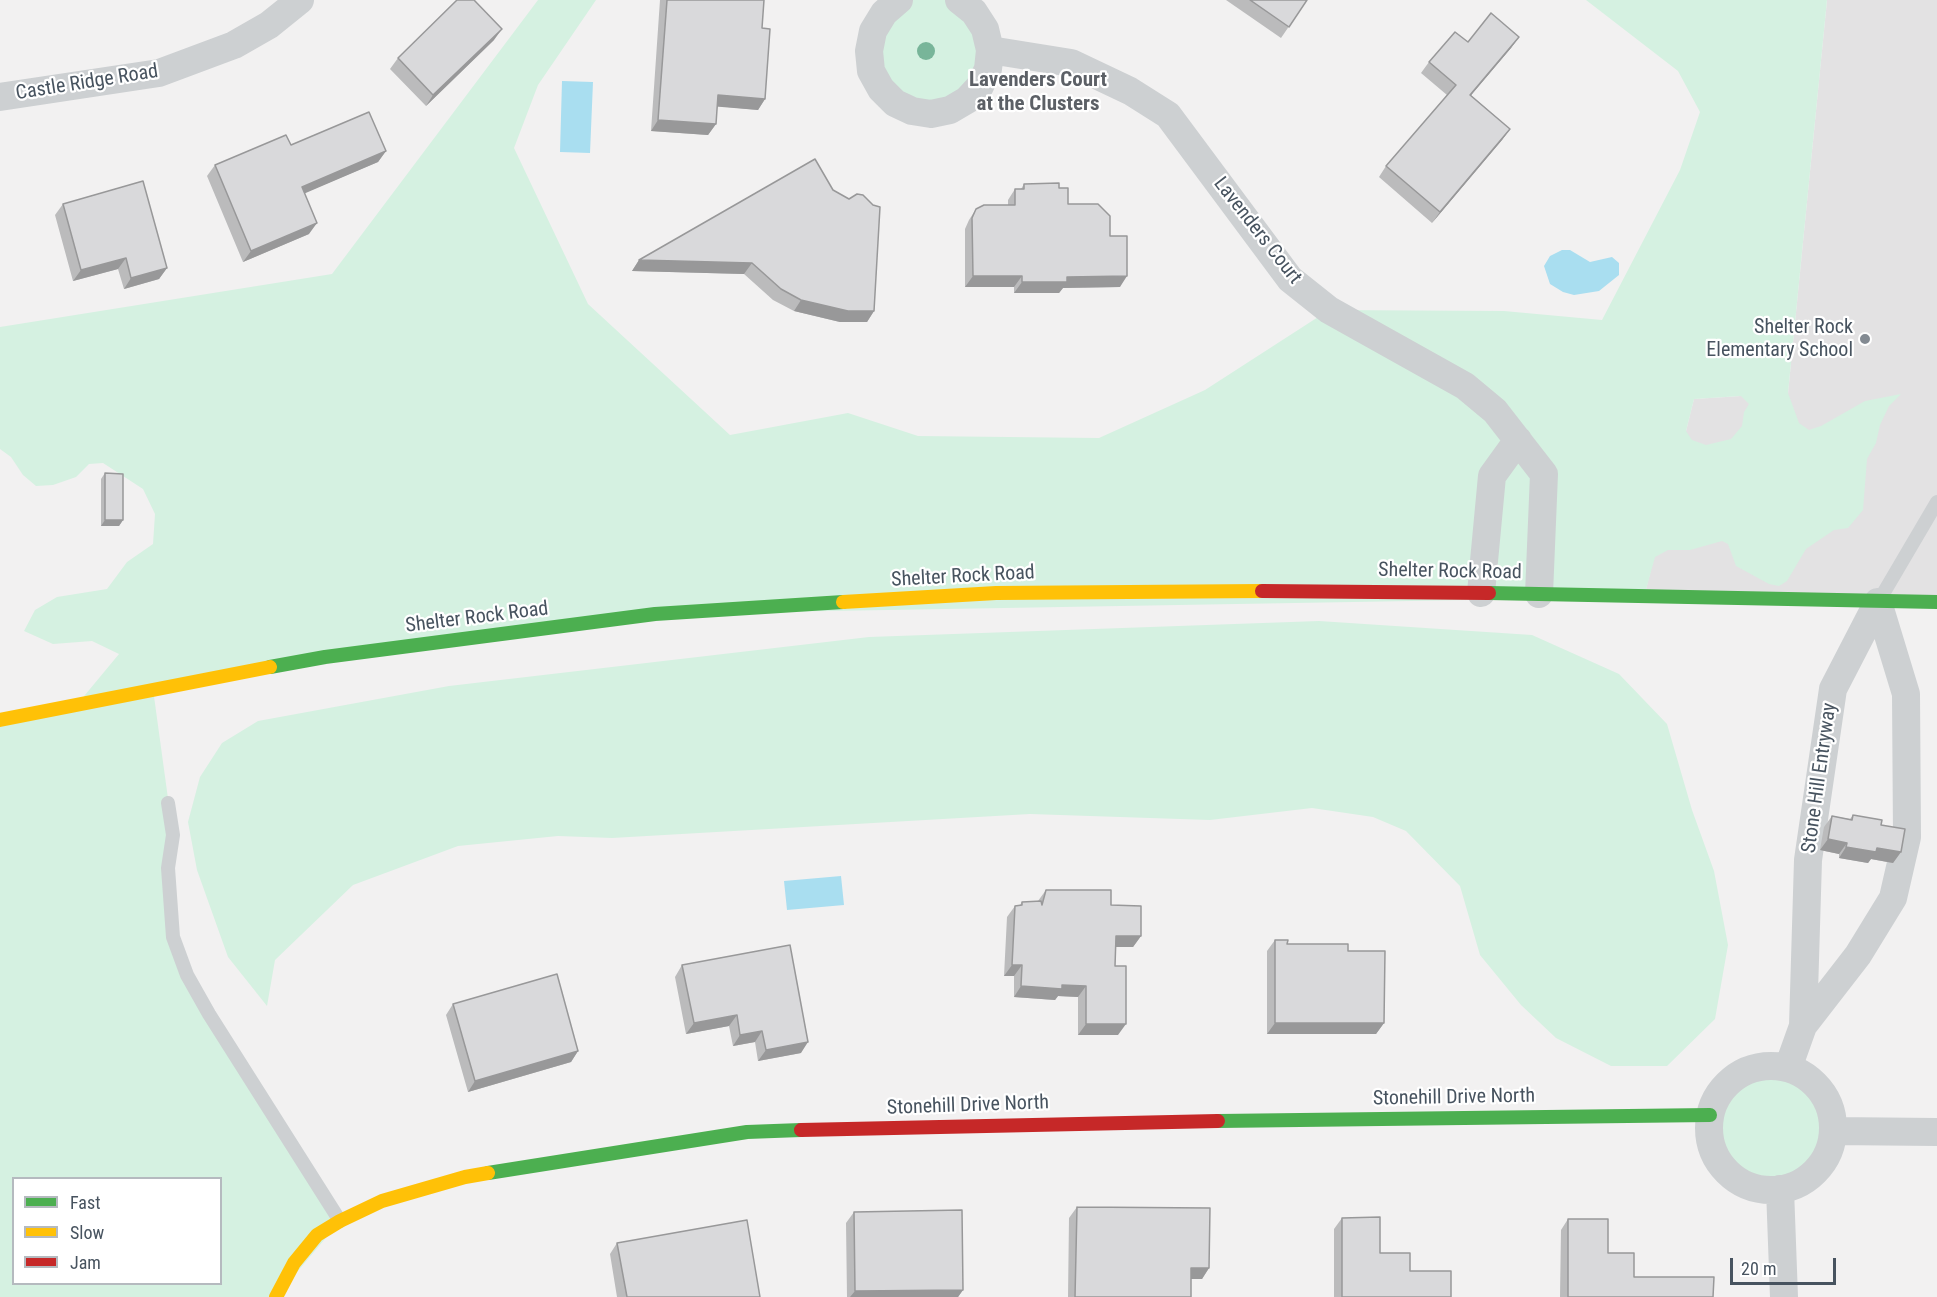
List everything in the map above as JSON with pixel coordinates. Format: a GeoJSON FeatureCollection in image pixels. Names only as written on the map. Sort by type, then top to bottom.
{"type":"FeatureCollection","features":[{"type":"Feature","properties":{"kind":"main road","name":"Shelter Rock Road"},"geometry":{"type":"LineString","coordinates":[[0,720],[153,688],[325,657],[655,614],[996,593],[1323,590],[1878,603],[1937,602]]}},
{"type":"Feature","properties":{"kind":"main road","name":"Stonehill Drive North"},"geometry":{"type":"LineString","coordinates":[[276,1297],[294,1263],[317,1235],[382,1201],[465,1177],[747,1132],[1105,1122],[1710,1115]]}},
{"type":"Feature","properties":{"kind":"street","name":"Castle Ridge Road"},"geometry":{"type":"LineString","coordinates":[[0,97],[159,73],[234,45],[270,25],[300,0]]}},
{"type":"Feature","properties":{"kind":"street"},"geometry":{"type":"LineString","coordinates":[[899,0],[884,13],[873,31],[869,51],[872,71],[881,89],[895,103],[912,111],[931,114],[950,110],[967,100],[980,86],[988,69],[990,50],[985,29],[974,12],[959,0]]}},
{"type":"Feature","properties":{"kind":"street","name":"Lavenders Court"},"geometry":{"type":"LineString","coordinates":[[990,50],[1071,63],[1130,91],[1167,115],[1290,279],[1329,310],[1465,386],[1495,411],[1544,474],[1539,594]]}},
{"type":"Feature","properties":{"kind":"street"},"geometry":{"type":"LineString","coordinates":[[1480,592],[1492,476],[1518,440]]}},
{"type":"Feature","properties":{"kind":"street","name":"Stone Hill Entryway"},"geometry":{"type":"LineString","coordinates":[[1788,1068],[1803,1026],[1808,860],[1833,689],[1878,603]]}},
{"type":"Feature","properties":{"kind":"street","name":"Stone Hill Entryway"},"geometry":{"type":"LineString","coordinates":[[1803,1026],[1858,955],[1893,898],[1907,837],[1906,693],[1878,603]]}},
{"type":"Feature","properties":{"kind":"street"},"geometry":{"type":"LineString","coordinates":[[1768,1065],[1788,1068],[1807,1077],[1822,1092],[1831,1110],[1833,1131],[1828,1151],[1817,1170],[1800,1182],[1780,1189],[1760,1189],[1741,1183],[1725,1171],[1714,1154],[1709,1135],[1710,1115],[1717,1096],[1731,1080],[1748,1070],[1768,1065]]}},
{"type":"Feature","properties":{"kind":"street"},"geometry":{"type":"LineString","coordinates":[[1833,1131],[1937,1132]]}},
{"type":"Feature","properties":{"kind":"street"},"geometry":{"type":"LineString","coordinates":[[1780,1189],[1784,1297]]}},
{"type":"Feature","properties":{"kind":"lane"},"geometry":{"type":"LineString","coordinates":[[1878,603],[1937,502]]}},
{"type":"Feature","properties":{"kind":"lane"},"geometry":{"type":"LineString","coordinates":[[168,803],[173,836],[168,868],[173,937],[187,975],[215,1024],[340,1221]]}},
{"type":"Feature","properties":{"kind":"shaded area","name":"Shelter Rock Elementary School"},"geometry":{"type":"Polygon","coordinates":[[[1827,0],[1937,0],[1937,602],[1644,597],[1694,399],[1788,393],[1827,0]]]}},
{"type":"Feature","properties":{"kind":"green space"},"geometry":{"type":"Polygon","coordinates":[[[538,0],[596,0],[538,85],[514,148],[588,304],[730,435],[848,413],[918,436],[1099,438],[1205,390],[1329,310],[1504,311],[1602,320],[1680,170],[1700,112],[1678,71],[1586,0],[1827,0],[1788,393],[1799,423],[1809,430],[1821,426],[1865,401],[1901,394],[1889,406],[1880,425],[1876,443],[1867,459],[1863,510],[1848,528],[1834,530],[1806,549],[1787,581],[1779,586],[1769,584],[1736,566],[1728,544],[1722,541],[1690,550],[1668,550],[1655,557],[1644,597],[655,614],[153,689],[173,835],[173,937],[187,975],[340,1221],[276,1297],[0,1297],[0,720],[80,701],[119,654],[92,641],[53,644],[24,631],[35,610],[57,597],[107,589],[127,562],[153,544],[155,514],[143,489],[103,463],[89,464],[76,477],[53,485],[36,486],[23,475],[11,457],[0,449],[0,327],[332,274],[538,0]],[[1741,396],[1694,399],[1686,431],[1692,440],[1706,445],[1731,439],[1742,426],[1744,412],[1749,404],[1741,396]]]}},
{"type":"Feature","properties":{"kind":"green space"},"geometry":{"type":"Polygon","coordinates":[[[899,0],[959,0],[985,29],[967,100],[895,103],[873,31],[899,0]]]}},
{"type":"Feature","properties":{"kind":"green space"},"geometry":{"type":"Polygon","coordinates":[[[1319,621],[1532,635],[1619,674],[1667,724],[1692,810],[1714,871],[1728,945],[1715,1019],[1667,1066],[1611,1066],[1556,1038],[1521,1005],[1480,955],[1460,886],[1406,831],[1373,817],[1312,808],[1210,820],[1030,814],[612,838],[558,836],[458,846],[353,885],[275,960],[267,1006],[228,957],[197,870],[188,822],[200,777],[222,743],[258,721],[449,686],[869,637],[1319,621]]]}},
{"type":"Feature","properties":{"kind":"green space"},"geometry":{"type":"Polygon","coordinates":[[[1771,1066],[1795,1071],[1815,1084],[1828,1104],[1833,1128],[1828,1152],[1815,1172],[1795,1185],[1771,1190],[1747,1185],[1727,1172],[1714,1152],[1709,1128],[1714,1104],[1727,1084],[1747,1071],[1771,1066]]]}},
{"type":"Feature","properties":{"kind":"water"},"geometry":{"type":"Polygon","coordinates":[[[562,81],[593,82],[590,153],[560,152],[562,81]]]}},
{"type":"Feature","properties":{"kind":"water"},"geometry":{"type":"Polygon","coordinates":[[[1562,250],[1570,250],[1590,262],[1612,257],[1619,263],[1619,275],[1599,291],[1574,295],[1563,292],[1550,284],[1544,266],[1550,256],[1562,250]]]}},
{"type":"Feature","properties":{"kind":"water"},"geometry":{"type":"Polygon","coordinates":[[[841,876],[844,905],[787,910],[784,881],[841,876]]]}},
{"type":"Feature","properties":{"kind":"building"},"geometry":{"type":"Polygon","coordinates":[[[457,0],[474,0],[502,29],[433,95],[398,58],[457,0]]]}},
{"type":"Feature","properties":{"kind":"building"},"geometry":{"type":"Polygon","coordinates":[[[667,0],[764,0],[762,28],[770,29],[765,99],[718,95],[716,124],[658,120],[667,0]]]}},
{"type":"Feature","properties":{"kind":"building"},"geometry":{"type":"Polygon","coordinates":[[[1250,0],[1307,0],[1289,27],[1250,0]]]}},
{"type":"Feature","properties":{"kind":"building"},"geometry":{"type":"Polygon","coordinates":[[[1491,13],[1519,37],[1470,95],[1510,129],[1440,212],[1386,166],[1456,85],[1429,62],[1455,32],[1468,42],[1491,13]]]}},
{"type":"Feature","properties":{"kind":"building"},"geometry":{"type":"Polygon","coordinates":[[[369,112],[386,151],[302,187],[317,223],[251,251],[215,165],[286,135],[291,145],[369,112]]]}},
{"type":"Feature","properties":{"kind":"building"},"geometry":{"type":"Polygon","coordinates":[[[815,159],[833,190],[849,199],[857,194],[863,195],[873,205],[880,207],[874,311],[848,311],[801,300],[781,289],[752,263],[639,260],[815,159]]]}},
{"type":"Feature","properties":{"kind":"building"},"geometry":{"type":"Polygon","coordinates":[[[143,181],[167,268],[131,278],[126,258],[81,270],[63,204],[143,181]]]}},
{"type":"Feature","properties":{"kind":"building"},"geometry":{"type":"Polygon","coordinates":[[[1059,183],[1059,188],[1068,188],[1068,204],[1098,204],[1110,216],[1110,236],[1127,236],[1127,276],[1067,277],[1067,282],[1022,282],[1022,276],[973,276],[972,218],[976,209],[984,205],[1015,205],[1015,189],[1024,189],[1024,184],[1059,183]]]}},
{"type":"Feature","properties":{"kind":"building"},"geometry":{"type":"Polygon","coordinates":[[[105,473],[123,474],[123,520],[105,520],[105,473]]]}},
{"type":"Feature","properties":{"kind":"building"},"geometry":{"type":"Polygon","coordinates":[[[1853,815],[1882,820],[1881,825],[1905,829],[1901,852],[1877,848],[1876,852],[1846,847],[1847,843],[1828,839],[1832,816],[1852,820],[1853,815]]]}},
{"type":"Feature","properties":{"kind":"building"},"geometry":{"type":"Polygon","coordinates":[[[1046,890],[1111,890],[1111,905],[1141,906],[1141,936],[1116,936],[1115,966],[1126,966],[1126,1024],[1086,1024],[1086,986],[1062,985],[1062,989],[1021,986],[1022,965],[1012,965],[1015,906],[1022,905],[1022,902],[1041,901],[1042,905],[1046,890]]]}},
{"type":"Feature","properties":{"kind":"building"},"geometry":{"type":"Polygon","coordinates":[[[1275,940],[1288,940],[1287,944],[1348,944],[1348,951],[1385,951],[1384,1023],[1275,1023],[1275,940]]]}},
{"type":"Feature","properties":{"kind":"building"},"geometry":{"type":"Polygon","coordinates":[[[790,945],[808,1042],[766,1050],[762,1031],[740,1035],[737,1015],[694,1023],[682,965],[790,945]]]}},
{"type":"Feature","properties":{"kind":"building"},"geometry":{"type":"Polygon","coordinates":[[[557,974],[578,1051],[475,1081],[453,1004],[557,974]]]}},
{"type":"Feature","properties":{"kind":"building"},"geometry":{"type":"Polygon","coordinates":[[[1077,1207],[1210,1208],[1209,1268],[1191,1268],[1191,1297],[1075,1297],[1077,1207]]]}},
{"type":"Feature","properties":{"kind":"building"},"geometry":{"type":"Polygon","coordinates":[[[962,1210],[963,1290],[855,1291],[854,1212],[962,1210]]]}},
{"type":"Feature","properties":{"kind":"building"},"geometry":{"type":"Polygon","coordinates":[[[1380,1217],[1380,1253],[1410,1253],[1410,1271],[1451,1271],[1451,1297],[1342,1297],[1342,1218],[1380,1217]]]}},
{"type":"Feature","properties":{"kind":"building"},"geometry":{"type":"Polygon","coordinates":[[[1568,1219],[1608,1219],[1608,1253],[1634,1253],[1634,1277],[1714,1277],[1713,1297],[1568,1297],[1568,1219]]]}},
{"type":"Feature","properties":{"kind":"building"},"geometry":{"type":"Polygon","coordinates":[[[747,1220],[760,1297],[627,1297],[617,1243],[747,1220]]]}},
{"type":"Feature","properties":{"kind":"traffic: fast"},"geometry":{"type":"LineString","coordinates":[[1489,593],[1937,602]]}},
{"type":"Feature","properties":{"kind":"traffic: fast"},"geometry":{"type":"LineString","coordinates":[[270,667],[325,657],[655,614],[843,602]]}},
{"type":"Feature","properties":{"kind":"traffic: fast"},"geometry":{"type":"LineString","coordinates":[[1218,1121],[1710,1115]]}},
{"type":"Feature","properties":{"kind":"traffic: fast"},"geometry":{"type":"LineString","coordinates":[[488,1173],[747,1132],[801,1130]]}},
{"type":"Feature","properties":{"kind":"traffic: slow"},"geometry":{"type":"LineString","coordinates":[[843,602],[996,593],[1262,591]]}},
{"type":"Feature","properties":{"kind":"traffic: slow"},"geometry":{"type":"LineString","coordinates":[[0,720],[270,667]]}},
{"type":"Feature","properties":{"kind":"traffic: slow"},"geometry":{"type":"LineString","coordinates":[[276,1297],[294,1263],[317,1235],[340,1221],[382,1201],[465,1177],[488,1173]]}},
{"type":"Feature","properties":{"kind":"traffic: jam"},"geometry":{"type":"LineString","coordinates":[[1262,591],[1489,593]]}},
{"type":"Feature","properties":{"kind":"traffic: jam"},"geometry":{"type":"LineString","coordinates":[[801,1130],[1218,1121]]}},
{"type":"Feature","properties":{"kind":"place","name":"Shelter Rock Elementary School"},"geometry":{"type":"Point","coordinates":[1865,339]}},
{"type":"Feature","properties":{"kind":"district","name":"Lavenders Court at the Clusters"},"geometry":{"type":"Point","coordinates":[1038,93]}}]}
